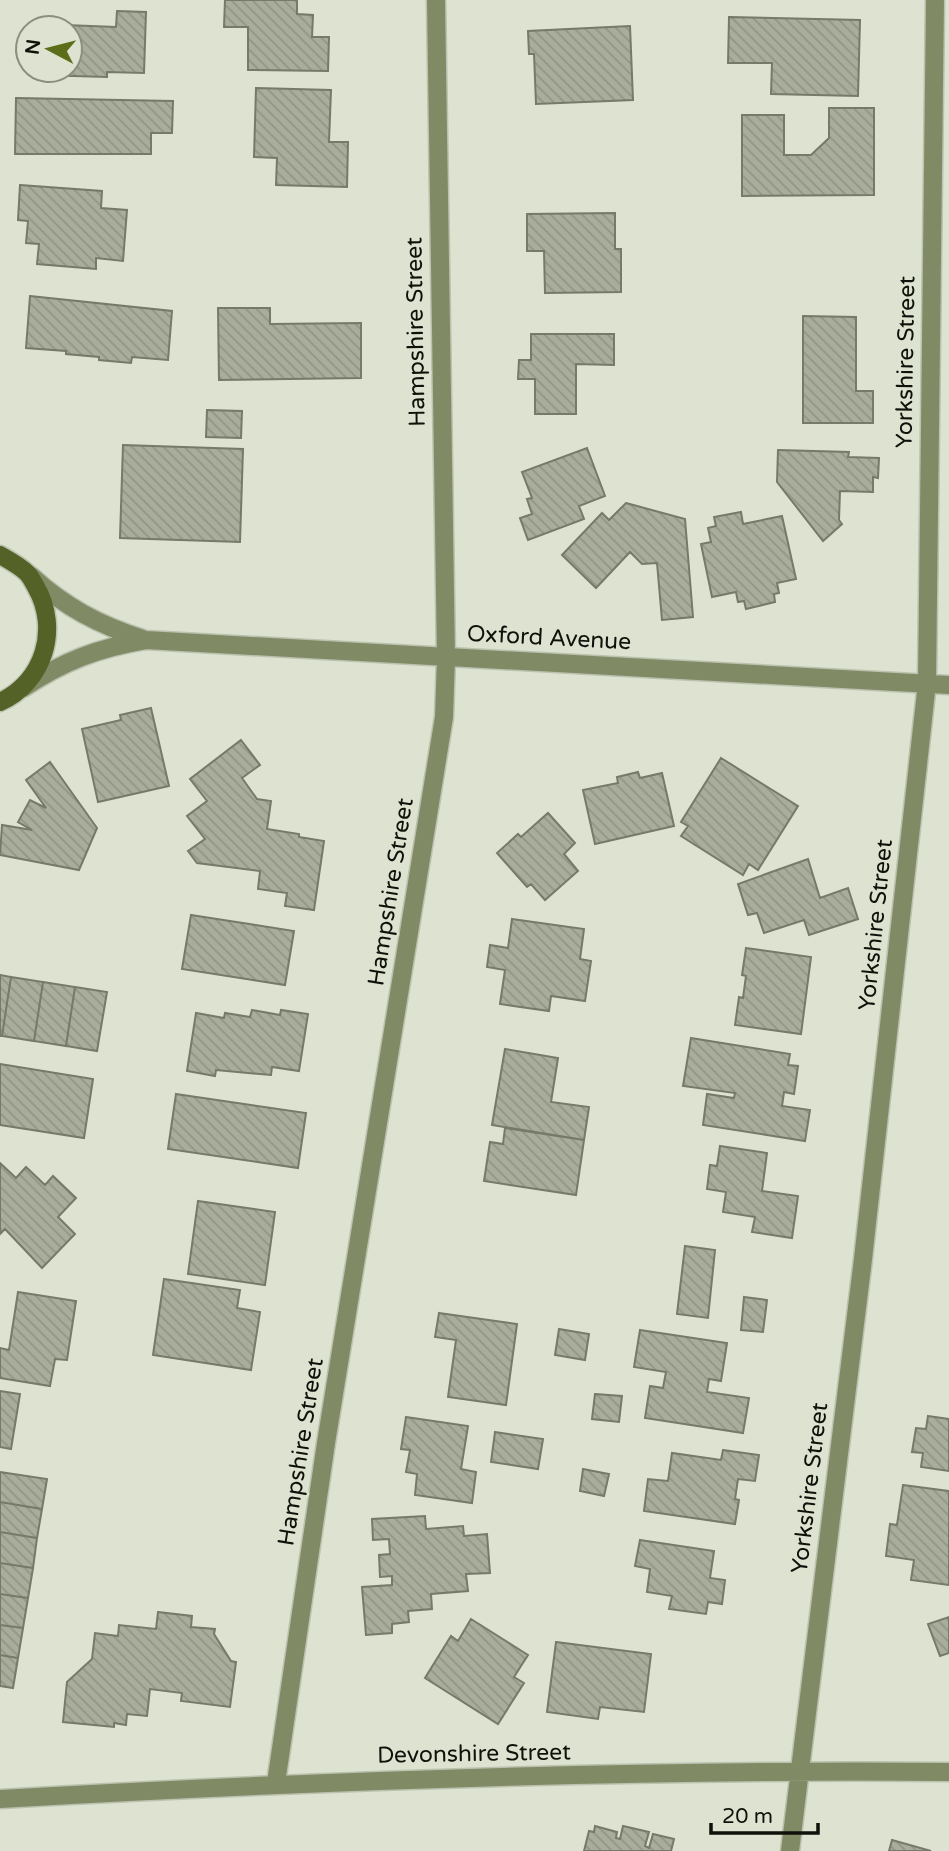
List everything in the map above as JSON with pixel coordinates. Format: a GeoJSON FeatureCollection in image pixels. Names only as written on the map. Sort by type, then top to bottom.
{"type":"FeatureCollection","features":[{"type":"Feature","properties":{"kind":"main road"},"geometry":{"type":"LineString","coordinates":[[1,702],[21,690],[39,666],[47,636],[44,604],[29,575],[4,556]]}},
{"type":"Feature","properties":{"kind":"street","name":"Hampshire Street"},"geometry":{"type":"LineString","coordinates":[[276,1783],[328,1430],[444,717],[446,658],[436,0]]}},
{"type":"Feature","properties":{"kind":"street","name":"Yorkshire Street"},"geometry":{"type":"LineString","coordinates":[[790,1851],[861,1273],[927,683],[935,0]]}},
{"type":"Feature","properties":{"kind":"street","name":"Oxford Avenue"},"geometry":{"type":"LineString","coordinates":[[29,575],[55,598],[83,616],[146,640]]}},
{"type":"Feature","properties":{"kind":"street","name":"Oxford Avenue"},"geometry":{"type":"LineString","coordinates":[[21,690],[49,671],[80,656],[112,646],[146,640],[949,685]]}},
{"type":"Feature","properties":{"kind":"street","name":"Devonshire Street"},"geometry":{"type":"LineString","coordinates":[[0,1799],[276,1783],[800,1770],[949,1772]]}},
{"type":"Feature","properties":{"kind":"building"},"geometry":{"type":"Polygon","coordinates":[[[225,0],[297,0],[297,14],[313,15],[312,37],[329,37],[328,71],[248,70],[248,27],[224,27],[225,0]]]}},
{"type":"Feature","properties":{"kind":"building"},"geometry":{"type":"Polygon","coordinates":[[[117,11],[146,12],[144,73],[107,72],[107,77],[84,76],[84,26],[116,27],[117,11]]]}},
{"type":"Feature","properties":{"kind":"building"},"geometry":{"type":"Polygon","coordinates":[[[729,17],[860,20],[858,96],[771,94],[772,63],[728,63],[729,17]]]}},
{"type":"Feature","properties":{"kind":"building"},"geometry":{"type":"Polygon","coordinates":[[[630,26],[633,100],[536,104],[534,54],[529,54],[528,31],[630,26]]]}},
{"type":"Feature","properties":{"kind":"building"},"geometry":{"type":"Polygon","coordinates":[[[256,88],[331,90],[329,142],[348,142],[347,187],[276,185],[277,158],[254,157],[256,88]]]}},
{"type":"Feature","properties":{"kind":"building"},"geometry":{"type":"Polygon","coordinates":[[[16,98],[173,101],[172,133],[151,133],[151,154],[15,154],[16,98]]]}},
{"type":"Feature","properties":{"kind":"building"},"geometry":{"type":"Polygon","coordinates":[[[829,108],[874,108],[874,195],[742,196],[742,115],[784,115],[784,155],[811,155],[829,138],[829,108]]]}},
{"type":"Feature","properties":{"kind":"building"},"geometry":{"type":"Polygon","coordinates":[[[20,185],[102,191],[101,208],[127,210],[123,261],[96,258],[96,269],[37,264],[39,244],[26,243],[28,221],[18,220],[20,185]]]}},
{"type":"Feature","properties":{"kind":"building"},"geometry":{"type":"Polygon","coordinates":[[[615,213],[615,249],[621,249],[621,292],[545,293],[544,251],[527,251],[527,214],[615,213]]]}},
{"type":"Feature","properties":{"kind":"building"},"geometry":{"type":"Polygon","coordinates":[[[30,296],[172,311],[168,360],[132,357],[131,363],[66,354],[66,351],[26,348],[30,296]]]}},
{"type":"Feature","properties":{"kind":"building"},"geometry":{"type":"Polygon","coordinates":[[[218,308],[270,308],[270,324],[361,323],[361,378],[219,380],[218,308]]]}},
{"type":"Feature","properties":{"kind":"building"},"geometry":{"type":"Polygon","coordinates":[[[803,316],[856,317],[856,391],[873,391],[873,423],[803,423],[803,316]]]}},
{"type":"Feature","properties":{"kind":"building"},"geometry":{"type":"Polygon","coordinates":[[[531,334],[614,334],[614,365],[576,364],[576,414],[535,414],[535,379],[518,379],[519,360],[531,360],[531,334]]]}},
{"type":"Feature","properties":{"kind":"building"},"geometry":{"type":"Polygon","coordinates":[[[207,410],[242,411],[241,438],[206,437],[207,410]]]}},
{"type":"Feature","properties":{"kind":"building"},"geometry":{"type":"Polygon","coordinates":[[[123,445],[243,449],[240,542],[120,538],[123,445]]]}},
{"type":"Feature","properties":{"kind":"building"},"geometry":{"type":"Polygon","coordinates":[[[587,448],[605,496],[579,506],[584,519],[528,540],[520,518],[532,514],[527,499],[532,498],[522,472],[587,448]]]}},
{"type":"Feature","properties":{"kind":"building"},"geometry":{"type":"Polygon","coordinates":[[[778,450],[849,452],[848,457],[879,458],[878,478],[873,477],[873,492],[840,491],[839,520],[842,524],[823,541],[777,482],[778,450]]]}},
{"type":"Feature","properties":{"kind":"building"},"geometry":{"type":"Polygon","coordinates":[[[626,503],[685,519],[693,617],[662,620],[657,563],[642,564],[630,552],[596,588],[562,555],[602,513],[609,520],[626,503]]]}},
{"type":"Feature","properties":{"kind":"building"},"geometry":{"type":"Polygon","coordinates":[[[741,512],[743,524],[782,516],[796,579],[777,583],[779,593],[774,594],[775,602],[746,609],[744,601],[738,602],[736,592],[712,597],[701,544],[711,542],[708,528],[716,526],[714,517],[741,512]]]}},
{"type":"Feature","properties":{"kind":"building"},"geometry":{"type":"Polygon","coordinates":[[[151,708],[169,786],[98,802],[82,729],[121,720],[120,715],[151,708]]]}},
{"type":"Feature","properties":{"kind":"building"},"geometry":{"type":"Polygon","coordinates":[[[241,740],[260,765],[242,778],[257,799],[271,801],[267,829],[324,841],[314,910],[285,906],[287,893],[258,889],[260,871],[197,863],[188,851],[205,839],[187,816],[207,801],[190,779],[241,740]]]}},
{"type":"Feature","properties":{"kind":"building"},"geometry":{"type":"Polygon","coordinates":[[[721,758],[798,806],[758,870],[749,864],[743,875],[681,836],[688,826],[681,822],[721,758]]]}},
{"type":"Feature","properties":{"kind":"building"},"geometry":{"type":"Polygon","coordinates":[[[50,762],[97,828],[79,870],[0,855],[2,825],[32,830],[18,822],[30,800],[46,808],[26,780],[50,762]]]}},
{"type":"Feature","properties":{"kind":"building"},"geometry":{"type":"Polygon","coordinates":[[[638,772],[640,778],[662,773],[674,826],[595,844],[583,790],[618,783],[617,777],[638,772]]]}},
{"type":"Feature","properties":{"kind":"building"},"geometry":{"type":"Polygon","coordinates":[[[548,813],[575,843],[564,854],[578,871],[545,900],[531,884],[527,887],[497,853],[518,834],[521,837],[548,813]]]}},
{"type":"Feature","properties":{"kind":"building"},"geometry":{"type":"Polygon","coordinates":[[[808,859],[820,898],[848,888],[858,919],[809,935],[804,920],[764,933],[757,913],[748,915],[738,884],[808,859]]]}},
{"type":"Feature","properties":{"kind":"building"},"geometry":{"type":"Polygon","coordinates":[[[191,915],[294,931],[285,985],[182,969],[191,915]]]}},
{"type":"Feature","properties":{"kind":"building"},"geometry":{"type":"Polygon","coordinates":[[[512,919],[584,929],[580,959],[591,961],[585,1001],[551,996],[549,1011],[500,1004],[505,970],[487,967],[490,945],[508,948],[512,919]]]}},
{"type":"Feature","properties":{"kind":"building"},"geometry":{"type":"Polygon","coordinates":[[[746,948],[811,957],[801,1034],[735,1025],[739,997],[743,998],[746,976],[742,975],[746,948]]]}},
{"type":"Feature","properties":{"kind":"building"},"geometry":{"type":"Polygon","coordinates":[[[0,975],[11,977],[2,1036],[0,1036],[0,975]]]}},
{"type":"Feature","properties":{"kind":"building"},"geometry":{"type":"Polygon","coordinates":[[[11,977],[43,982],[34,1041],[2,1036],[11,977]]]}},
{"type":"Feature","properties":{"kind":"building"},"geometry":{"type":"Polygon","coordinates":[[[43,982],[75,987],[66,1046],[34,1041],[43,982]]]}},
{"type":"Feature","properties":{"kind":"building"},"geometry":{"type":"Polygon","coordinates":[[[75,987],[107,992],[97,1051],[66,1046],[75,987]]]}},
{"type":"Feature","properties":{"kind":"building"},"geometry":{"type":"Polygon","coordinates":[[[252,1010],[280,1015],[281,1010],[308,1014],[299,1071],[272,1067],[271,1075],[216,1070],[215,1076],[187,1071],[196,1013],[224,1018],[225,1013],[250,1017],[252,1010]]]}},
{"type":"Feature","properties":{"kind":"building"},"geometry":{"type":"Polygon","coordinates":[[[691,1038],[790,1054],[788,1065],[798,1066],[794,1094],[784,1092],[782,1106],[810,1110],[805,1141],[703,1125],[707,1094],[734,1098],[735,1093],[683,1086],[691,1038]]]}},
{"type":"Feature","properties":{"kind":"building"},"geometry":{"type":"Polygon","coordinates":[[[505,1049],[558,1058],[551,1102],[589,1107],[584,1140],[492,1125],[505,1049]]]}},
{"type":"Feature","properties":{"kind":"building"},"geometry":{"type":"Polygon","coordinates":[[[0,1064],[93,1079],[84,1138],[0,1125],[0,1064]]]}},
{"type":"Feature","properties":{"kind":"building"},"geometry":{"type":"Polygon","coordinates":[[[176,1094],[306,1113],[298,1168],[168,1149],[176,1094]]]}},
{"type":"Feature","properties":{"kind":"building"},"geometry":{"type":"Polygon","coordinates":[[[505,1128],[584,1140],[576,1195],[484,1181],[490,1142],[503,1144],[505,1128]]]}},
{"type":"Feature","properties":{"kind":"building"},"geometry":{"type":"Polygon","coordinates":[[[720,1146],[767,1153],[762,1191],[798,1196],[792,1238],[752,1232],[755,1217],[723,1212],[726,1192],[707,1189],[710,1165],[717,1166],[720,1146]]]}},
{"type":"Feature","properties":{"kind":"building"},"geometry":{"type":"Polygon","coordinates":[[[0,1163],[16,1178],[26,1167],[45,1185],[53,1176],[76,1198],[58,1217],[75,1234],[42,1268],[5,1229],[0,1234],[0,1163]]]}},
{"type":"Feature","properties":{"kind":"building"},"geometry":{"type":"Polygon","coordinates":[[[198,1201],[275,1212],[265,1285],[188,1274],[198,1201]]]}},
{"type":"Feature","properties":{"kind":"building"},"geometry":{"type":"Polygon","coordinates":[[[685,1246],[715,1250],[708,1318],[677,1314],[685,1246]]]}},
{"type":"Feature","properties":{"kind":"building"},"geometry":{"type":"Polygon","coordinates":[[[164,1279],[240,1290],[237,1308],[260,1312],[251,1370],[153,1355],[164,1279]]]}},
{"type":"Feature","properties":{"kind":"building"},"geometry":{"type":"Polygon","coordinates":[[[18,1292],[76,1301],[67,1360],[55,1359],[50,1386],[0,1378],[0,1348],[9,1350],[18,1292]]]}},
{"type":"Feature","properties":{"kind":"building"},"geometry":{"type":"Polygon","coordinates":[[[744,1297],[767,1300],[763,1332],[741,1330],[744,1297]]]}},
{"type":"Feature","properties":{"kind":"building"},"geometry":{"type":"Polygon","coordinates":[[[439,1313],[517,1324],[506,1405],[448,1397],[456,1340],[435,1337],[439,1313]]]}},
{"type":"Feature","properties":{"kind":"building"},"geometry":{"type":"Polygon","coordinates":[[[559,1329],[589,1334],[585,1360],[555,1355],[559,1329]]]}},
{"type":"Feature","properties":{"kind":"building"},"geometry":{"type":"Polygon","coordinates":[[[640,1330],[727,1343],[721,1381],[709,1379],[707,1392],[749,1398],[743,1433],[645,1418],[650,1386],[663,1388],[666,1372],[634,1367],[640,1330]]]}},
{"type":"Feature","properties":{"kind":"building"},"geometry":{"type":"Polygon","coordinates":[[[0,1391],[20,1394],[11,1449],[0,1447],[0,1391]]]}},
{"type":"Feature","properties":{"kind":"building"},"geometry":{"type":"Polygon","coordinates":[[[595,1394],[622,1396],[619,1422],[592,1419],[595,1394]]]}},
{"type":"Feature","properties":{"kind":"building"},"geometry":{"type":"Polygon","coordinates":[[[928,1416],[949,1419],[949,1471],[921,1467],[923,1453],[912,1452],[916,1428],[926,1429],[928,1416]]]}},
{"type":"Feature","properties":{"kind":"building"},"geometry":{"type":"Polygon","coordinates":[[[406,1417],[468,1426],[461,1469],[476,1472],[472,1503],[415,1495],[417,1474],[406,1472],[410,1450],[401,1449],[406,1417]]]}},
{"type":"Feature","properties":{"kind":"building"},"geometry":{"type":"Polygon","coordinates":[[[495,1432],[543,1439],[538,1469],[491,1462],[495,1432]]]}},
{"type":"Feature","properties":{"kind":"building"},"geometry":{"type":"Polygon","coordinates":[[[723,1450],[759,1455],[755,1481],[738,1479],[735,1499],[739,1500],[735,1524],[644,1511],[648,1479],[668,1481],[672,1453],[721,1460],[723,1450]]]}},
{"type":"Feature","properties":{"kind":"building"},"geometry":{"type":"Polygon","coordinates":[[[583,1469],[609,1474],[604,1496],[580,1491],[583,1469]]]}},
{"type":"Feature","properties":{"kind":"building"},"geometry":{"type":"Polygon","coordinates":[[[0,1472],[47,1479],[42,1509],[0,1502],[0,1472]]]}},
{"type":"Feature","properties":{"kind":"building"},"geometry":{"type":"Polygon","coordinates":[[[903,1485],[949,1491],[949,1585],[911,1580],[914,1560],[886,1556],[890,1524],[897,1525],[903,1485]]]}},
{"type":"Feature","properties":{"kind":"building"},"geometry":{"type":"Polygon","coordinates":[[[0,1502],[42,1509],[37,1538],[0,1532],[0,1502]]]}},
{"type":"Feature","properties":{"kind":"building"},"geometry":{"type":"Polygon","coordinates":[[[425,1516],[426,1529],[463,1526],[464,1536],[487,1534],[490,1573],[466,1574],[468,1591],[431,1594],[432,1609],[408,1611],[409,1622],[392,1624],[392,1633],[366,1635],[362,1587],[392,1585],[392,1576],[380,1577],[379,1555],[390,1554],[389,1539],[373,1540],[372,1519],[425,1516]]]}},
{"type":"Feature","properties":{"kind":"building"},"geometry":{"type":"Polygon","coordinates":[[[0,1532],[37,1538],[33,1568],[0,1563],[0,1532]]]}},
{"type":"Feature","properties":{"kind":"building"},"geometry":{"type":"Polygon","coordinates":[[[640,1540],[714,1551],[710,1578],[725,1580],[722,1604],[708,1602],[706,1614],[669,1609],[672,1596],[647,1592],[650,1569],[635,1566],[640,1540]]]}},
{"type":"Feature","properties":{"kind":"building"},"geometry":{"type":"Polygon","coordinates":[[[0,1563],[33,1568],[28,1598],[0,1594],[0,1563]]]}},
{"type":"Feature","properties":{"kind":"building"},"geometry":{"type":"Polygon","coordinates":[[[0,1594],[28,1598],[23,1628],[0,1625],[0,1594]]]}},
{"type":"Feature","properties":{"kind":"building"},"geometry":{"type":"Polygon","coordinates":[[[158,1612],[192,1616],[191,1627],[215,1629],[214,1634],[231,1661],[236,1662],[230,1707],[181,1701],[182,1693],[150,1689],[147,1716],[127,1714],[126,1725],[114,1723],[114,1727],[63,1722],[67,1682],[92,1659],[95,1633],[118,1636],[119,1625],[156,1629],[158,1612]]]}},
{"type":"Feature","properties":{"kind":"building"},"geometry":{"type":"Polygon","coordinates":[[[949,1617],[949,1653],[940,1656],[928,1624],[949,1617]]]}},
{"type":"Feature","properties":{"kind":"building"},"geometry":{"type":"Polygon","coordinates":[[[471,1619],[528,1655],[514,1677],[524,1683],[498,1724],[425,1678],[451,1636],[458,1641],[471,1619]]]}},
{"type":"Feature","properties":{"kind":"building"},"geometry":{"type":"Polygon","coordinates":[[[0,1625],[23,1628],[18,1658],[0,1655],[0,1625]]]}},
{"type":"Feature","properties":{"kind":"building"},"geometry":{"type":"Polygon","coordinates":[[[556,1642],[651,1654],[644,1712],[600,1707],[598,1719],[547,1712],[556,1642]]]}},
{"type":"Feature","properties":{"kind":"building"},"geometry":{"type":"Polygon","coordinates":[[[0,1655],[18,1658],[13,1688],[0,1686],[0,1655]]]}},
{"type":"Feature","properties":{"kind":"building"},"geometry":{"type":"Polygon","coordinates":[[[595,1826],[617,1832],[616,1838],[620,1839],[623,1826],[649,1832],[645,1846],[649,1848],[653,1834],[674,1839],[671,1851],[584,1851],[589,1831],[594,1832],[595,1826]]]}},
{"type":"Feature","properties":{"kind":"building"},"geometry":{"type":"Polygon","coordinates":[[[892,1840],[931,1851],[889,1851],[892,1840]]]}}]}
